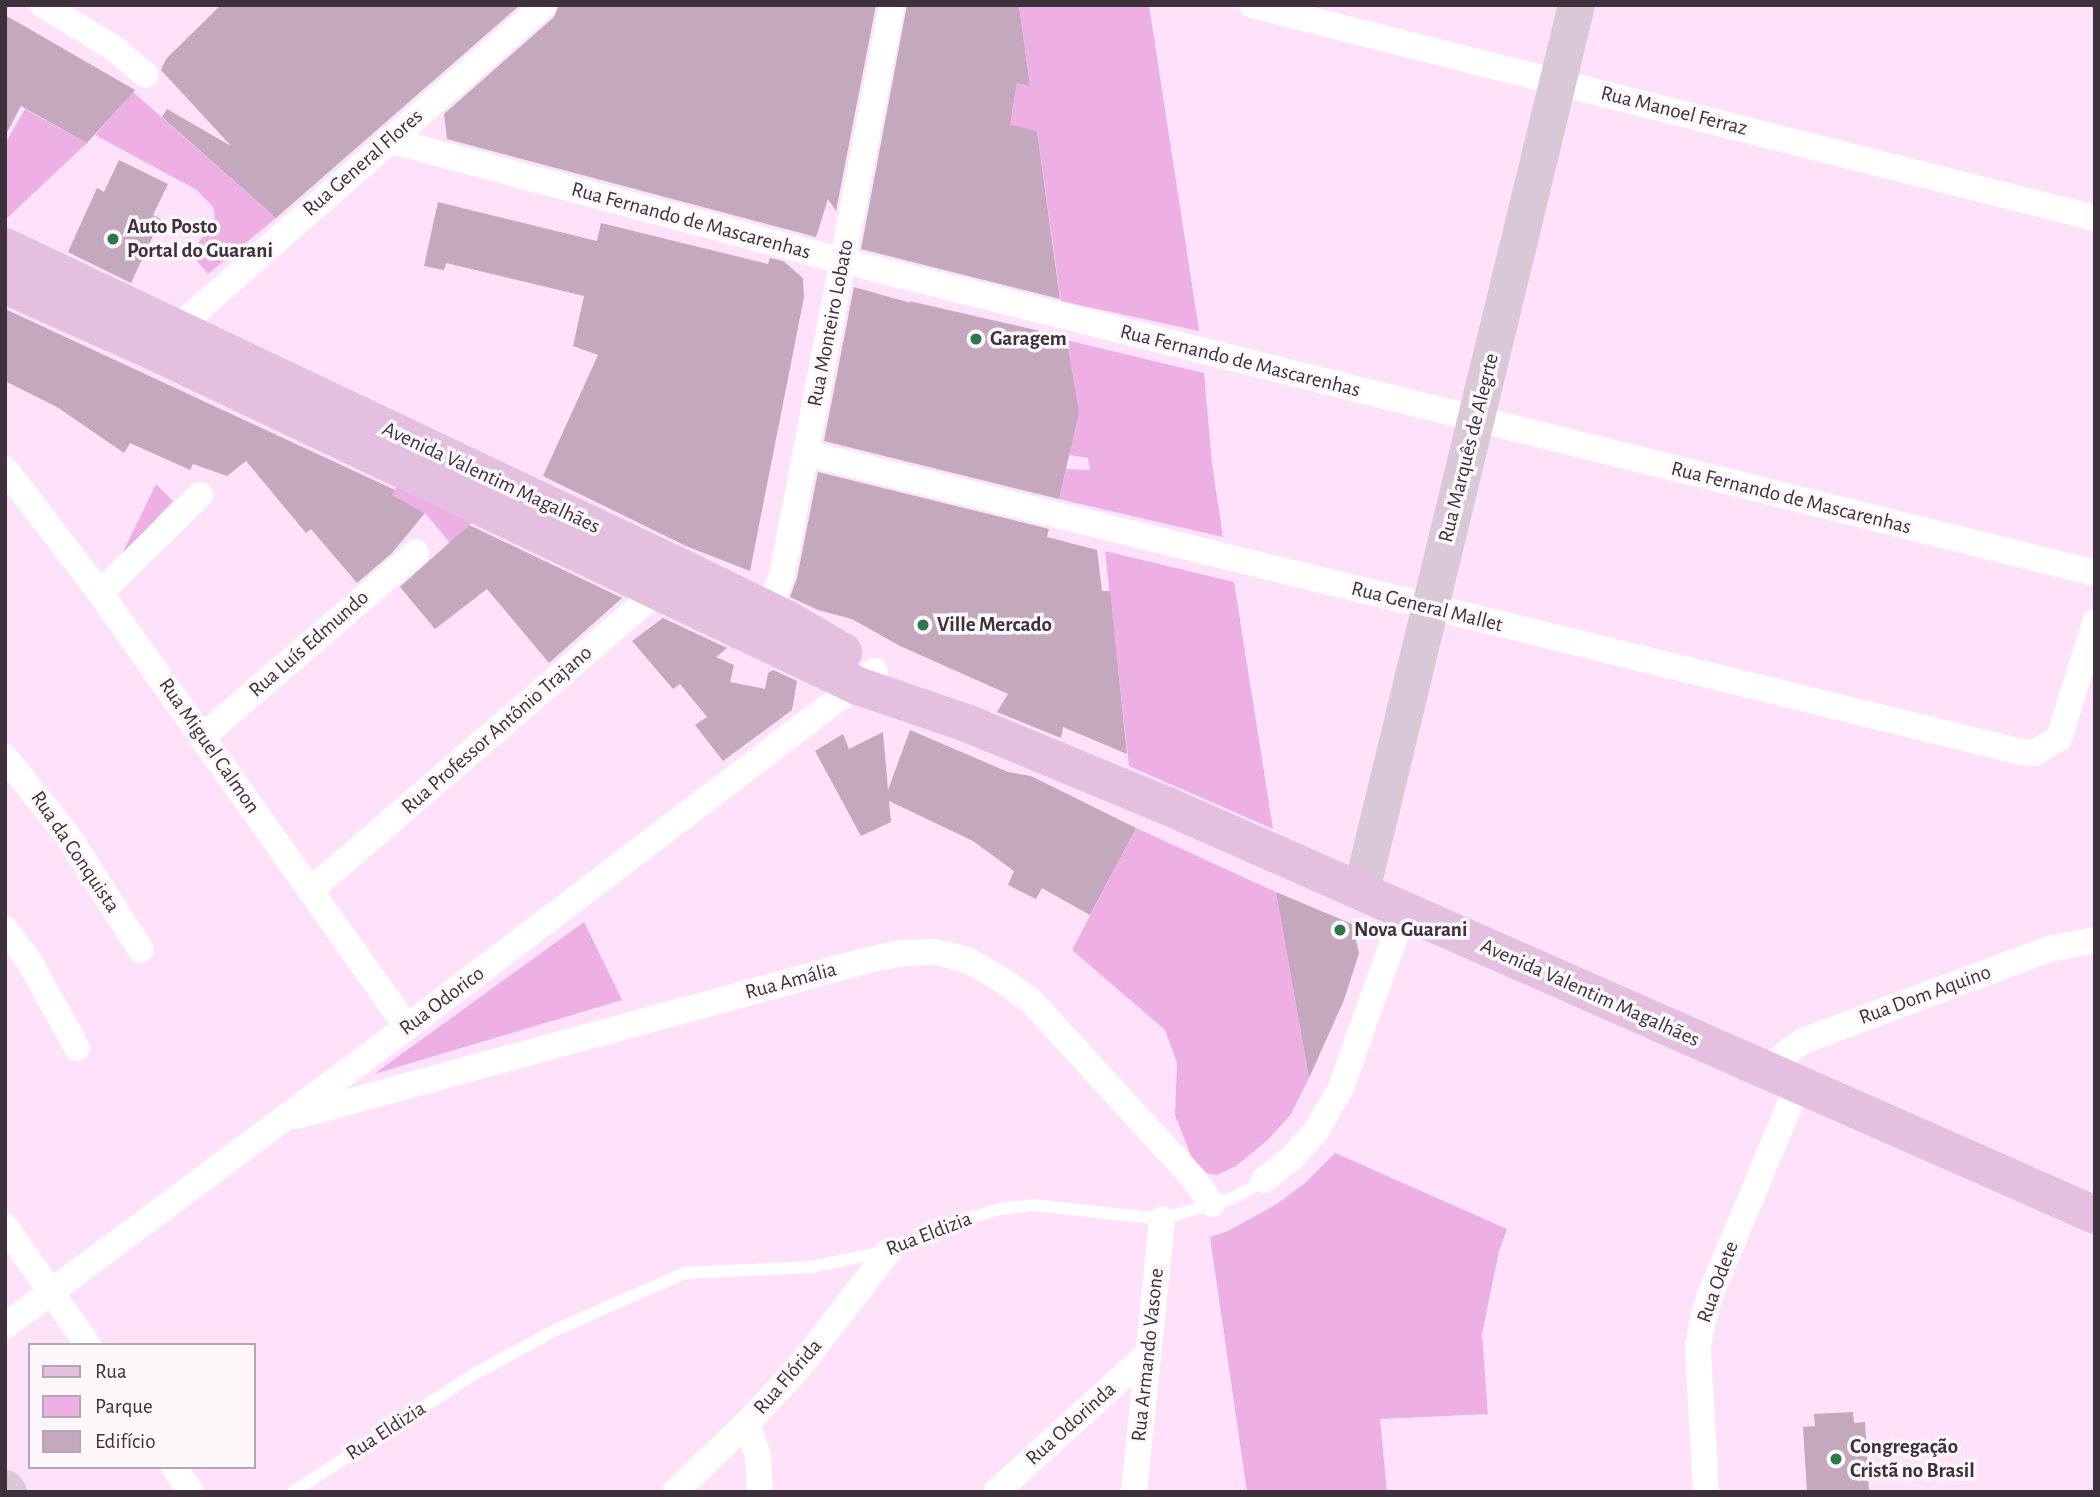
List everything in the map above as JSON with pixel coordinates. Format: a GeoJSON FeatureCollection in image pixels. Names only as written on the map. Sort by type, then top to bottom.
{"type":"FeatureCollection","features":[{"type":"Feature","properties":{"kind":"main road","name":"Avenida Valentim Magalhães"},"geometry":{"type":"LineString","coordinates":[[5,247],[164,339],[670,579],[866,678],[1361,890],[2095,1215]]}},
{"type":"Feature","properties":{"kind":"main road","name":"Avenida Valentim Magalhães"},"geometry":{"type":"LineString","coordinates":[[5,285],[164,339]]}},
{"type":"Feature","properties":{"kind":"street"},"geometry":{"type":"LineString","coordinates":[[43,5],[115,49],[146,75]]}},
{"type":"Feature","properties":{"kind":"street","name":"Rua General Flores"},"geometry":{"type":"LineString","coordinates":[[164,339],[544,5]]}},
{"type":"Feature","properties":{"kind":"street","name":"Rua Monteiro Lobato"},"geometry":{"type":"LineString","coordinates":[[760,623],[782,575],[892,5]]}},
{"type":"Feature","properties":{"kind":"street","name":"Rua Manoel Ferraz"},"geometry":{"type":"LineString","coordinates":[[1252,5],[2095,218]]}},
{"type":"Feature","properties":{"kind":"street","name":"Rua Marquês de Alegrte"},"geometry":{"type":"LineString","coordinates":[[1361,890],[1576,5]]}},
{"type":"Feature","properties":{"kind":"street","name":"Rua Fernando de Mascarenhas"},"geometry":{"type":"LineString","coordinates":[[388,140],[842,261],[2095,573]]}},
{"type":"Feature","properties":{"kind":"street","name":"Rua General Mallet"},"geometry":{"type":"LineString","coordinates":[[805,453],[2021,752],[2035,753],[2059,738],[2095,623]]}},
{"type":"Feature","properties":{"kind":"street","name":"Rua Miguel Calmon"},"geometry":{"type":"LineString","coordinates":[[5,469],[100,593],[407,1027]]}},
{"type":"Feature","properties":{"kind":"street"},"geometry":{"type":"LineString","coordinates":[[100,593],[200,495]]}},
{"type":"Feature","properties":{"kind":"street","name":"Rua Luís Edmundo"},"geometry":{"type":"LineString","coordinates":[[203,736],[416,553]]}},
{"type":"Feature","properties":{"kind":"street","name":"Rua Professor Antônio Trajano"},"geometry":{"type":"LineString","coordinates":[[310,891],[670,579]]}},
{"type":"Feature","properties":{"kind":"street","name":"Rua Odorico"},"geometry":{"type":"LineString","coordinates":[[5,1326],[407,1027],[866,678]]}},
{"type":"Feature","properties":{"kind":"street","name":"Rua da Conquista"},"geometry":{"type":"LineString","coordinates":[[5,757],[68,836],[141,950]]}},
{"type":"Feature","properties":{"kind":"street","name":"Rua Eldizia"},"geometry":{"type":"LineString","coordinates":[[1264,1180],[1291,1159],[1316,1131],[1340,1090],[1404,911]]}},
{"type":"Feature","properties":{"kind":"street"},"geometry":{"type":"LineString","coordinates":[[5,929],[29,961],[77,1048]]}},
{"type":"Feature","properties":{"kind":"street","name":"Rua Dom Aquino"},"geometry":{"type":"LineString","coordinates":[[1764,1070],[1803,1041],[2049,949],[2095,940]]}},
{"type":"Feature","properties":{"kind":"street","name":"Rua Amália"},"geometry":{"type":"LineString","coordinates":[[281,1120],[872,959],[904,953],[935,952],[967,960],[1002,980],[1032,1002],[1193,1178],[1212,1204]]}},
{"type":"Feature","properties":{"kind":"street","name":"Rua Odete"},"geometry":{"type":"LineString","coordinates":[[1706,1492],[1698,1347],[1702,1324],[1709,1298],[1798,1085]]}},
{"type":"Feature","properties":{"kind":"street","name":"Rua Armando Vasone"},"geometry":{"type":"LineString","coordinates":[[1133,1492],[1162,1219]]}},
{"type":"Feature","properties":{"kind":"street"},"geometry":{"type":"LineString","coordinates":[[5,1226],[87,1343]]}},
{"type":"Feature","properties":{"kind":"street","name":"Rua Flórida"},"geometry":{"type":"LineString","coordinates":[[675,1492],[747,1423],[796,1371],[889,1251]]}},
{"type":"Feature","properties":{"kind":"street","name":"Rua Odorinda"},"geometry":{"type":"LineString","coordinates":[[996,1492],[1147,1356]]}},
{"type":"Feature","properties":{"kind":"street"},"geometry":{"type":"LineString","coordinates":[[747,1423],[758,1456],[760,1492]]}},
{"type":"Feature","properties":{"kind":"street"},"geometry":{"type":"LineString","coordinates":[[175,1469],[191,1492]]}},
{"type":"Feature","properties":{"kind":"lane","name":"Rua Eldizia"},"geometry":{"type":"LineString","coordinates":[[293,1492],[471,1376],[555,1330],[652,1285],[685,1273],[811,1267],[889,1251],[953,1223],[1000,1209],[1034,1205],[1162,1219],[1233,1198],[1264,1180]]}},
{"type":"Feature","properties":{"kind":"green space"},"geometry":{"type":"Polygon","coordinates":[[[1019,5],[1149,5],[1199,331],[1061,301],[1037,131],[958,116],[1012,114],[1017,83],[1030,85],[1019,5]]]}},
{"type":"Feature","properties":{"kind":"green space"},"geometry":{"type":"Polygon","coordinates":[[[133,92],[276,218],[208,274],[191,254],[215,218],[213,207],[197,190],[95,135],[133,92]]]}},
{"type":"Feature","properties":{"kind":"green space"},"geometry":{"type":"Polygon","coordinates":[[[25,109],[87,143],[5,220],[5,144],[25,109]]]}},
{"type":"Feature","properties":{"kind":"green space"},"geometry":{"type":"Polygon","coordinates":[[[1066,340],[1204,373],[1212,464],[1223,537],[1059,499],[1066,469],[1090,470],[1088,458],[1069,455],[1066,340]]]}},
{"type":"Feature","properties":{"kind":"green space"},"geometry":{"type":"Polygon","coordinates":[[[399,483],[476,518],[450,543],[425,513],[392,495],[399,483]]]}},
{"type":"Feature","properties":{"kind":"green space"},"geometry":{"type":"Polygon","coordinates":[[[156,484],[173,501],[121,556],[156,484]]]}},
{"type":"Feature","properties":{"kind":"green space"},"geometry":{"type":"Polygon","coordinates":[[[1105,551],[1234,582],[1273,829],[1129,766],[1105,551]]]}},
{"type":"Feature","properties":{"kind":"green space"},"geometry":{"type":"Polygon","coordinates":[[[1136,828],[1276,892],[1309,1078],[1291,1114],[1269,1139],[1236,1166],[1217,1175],[1197,1171],[1175,1115],[1177,1063],[1165,1030],[1072,950],[1136,828]]]}},
{"type":"Feature","properties":{"kind":"green space"},"geometry":{"type":"Polygon","coordinates":[[[584,922],[622,1000],[374,1074],[584,922]]]}},
{"type":"Feature","properties":{"kind":"green space"},"geometry":{"type":"Polygon","coordinates":[[[1335,1153],[1507,1229],[1499,1251],[1482,1334],[1488,1414],[1380,1419],[1387,1492],[1247,1492],[1210,1237],[1228,1231],[1277,1204],[1305,1183],[1335,1153]]]}},
{"type":"Feature","properties":{"kind":"building"},"geometry":{"type":"Polygon","coordinates":[[[221,5],[520,5],[276,218],[162,117],[167,109],[231,146],[161,70],[166,59],[221,5]]]}},
{"type":"Feature","properties":{"kind":"building"},"geometry":{"type":"Polygon","coordinates":[[[559,5],[876,5],[836,211],[828,199],[816,237],[447,139],[444,114],[554,17],[559,5]]]}},
{"type":"Feature","properties":{"kind":"building"},"geometry":{"type":"Polygon","coordinates":[[[907,5],[1019,5],[1030,86],[1017,83],[1010,125],[1037,131],[1060,299],[861,249],[907,5]]]}},
{"type":"Feature","properties":{"kind":"building"},"geometry":{"type":"Polygon","coordinates":[[[5,15],[135,90],[87,143],[21,106],[5,136],[5,15]]]}},
{"type":"Feature","properties":{"kind":"building","name":"Auto Posto Portal do Guarani"},"geometry":{"type":"Polygon","coordinates":[[[119,160],[168,184],[153,215],[161,219],[131,283],[68,252],[97,188],[104,192],[119,160]]]}},
{"type":"Feature","properties":{"kind":"building"},"geometry":{"type":"Polygon","coordinates":[[[438,202],[597,241],[601,223],[768,264],[770,258],[783,261],[803,278],[804,297],[750,571],[686,546],[543,476],[598,355],[573,346],[584,296],[446,263],[444,270],[424,266],[438,202]]]}},
{"type":"Feature","properties":{"kind":"building"},"geometry":{"type":"Polygon","coordinates":[[[854,287],[911,303],[909,301],[1066,337],[1079,412],[1059,499],[824,441],[854,287]]]}},
{"type":"Feature","properties":{"kind":"building"},"geometry":{"type":"Polygon","coordinates":[[[5,309],[395,490],[392,495],[425,513],[392,553],[357,583],[311,529],[306,533],[246,461],[227,476],[193,464],[190,470],[130,443],[124,453],[57,407],[5,381],[5,309]]]}},
{"type":"Feature","properties":{"kind":"building"},"geometry":{"type":"Polygon","coordinates":[[[818,472],[1049,529],[1047,537],[1097,550],[1102,591],[1110,591],[1127,754],[1063,727],[1061,738],[997,712],[1008,694],[900,646],[852,619],[818,610],[790,597],[797,578],[818,472]]]}},
{"type":"Feature","properties":{"kind":"building"},"geometry":{"type":"Polygon","coordinates":[[[469,525],[622,598],[549,663],[487,589],[435,629],[400,587],[469,525]]]}},
{"type":"Feature","properties":{"kind":"building"},"geometry":{"type":"Polygon","coordinates":[[[663,618],[727,648],[716,657],[734,665],[730,682],[765,689],[768,673],[773,670],[797,681],[792,710],[723,761],[695,725],[707,717],[680,684],[673,689],[632,641],[663,618]]]}},
{"type":"Feature","properties":{"kind":"building"},"geometry":{"type":"Polygon","coordinates":[[[910,730],[1008,772],[1031,776],[1136,828],[1090,915],[1042,888],[1036,899],[1008,885],[1014,871],[973,841],[889,801],[891,822],[861,836],[815,751],[843,734],[849,749],[883,732],[888,790],[910,730]]]}},
{"type":"Feature","properties":{"kind":"building"},"geometry":{"type":"Polygon","coordinates":[[[1276,892],[1352,924],[1359,953],[1344,1000],[1309,1078],[1276,892]]]}},
{"type":"Feature","properties":{"kind":"building","name":"Congregação Cristã no Brasil"},"geometry":{"type":"Polygon","coordinates":[[[1853,1412],[1854,1423],[1865,1422],[1869,1492],[1807,1492],[1803,1427],[1815,1426],[1814,1414],[1853,1412]]]}},
{"type":"Feature","properties":{"kind":"place","name":"Auto Posto Portal do Guarani"},"geometry":{"type":"Point","coordinates":[113,239]}},
{"type":"Feature","properties":{"kind":"place","name":"Garagem"},"geometry":{"type":"Point","coordinates":[976,339]}},
{"type":"Feature","properties":{"kind":"place","name":"Ville Mercado"},"geometry":{"type":"Point","coordinates":[923,625]}},
{"type":"Feature","properties":{"kind":"place","name":"Nova Guarani"},"geometry":{"type":"Point","coordinates":[1340,930]}},
{"type":"Feature","properties":{"kind":"place","name":"Congregação Cristã no Brasil"},"geometry":{"type":"Point","coordinates":[1836,1459]}}]}
